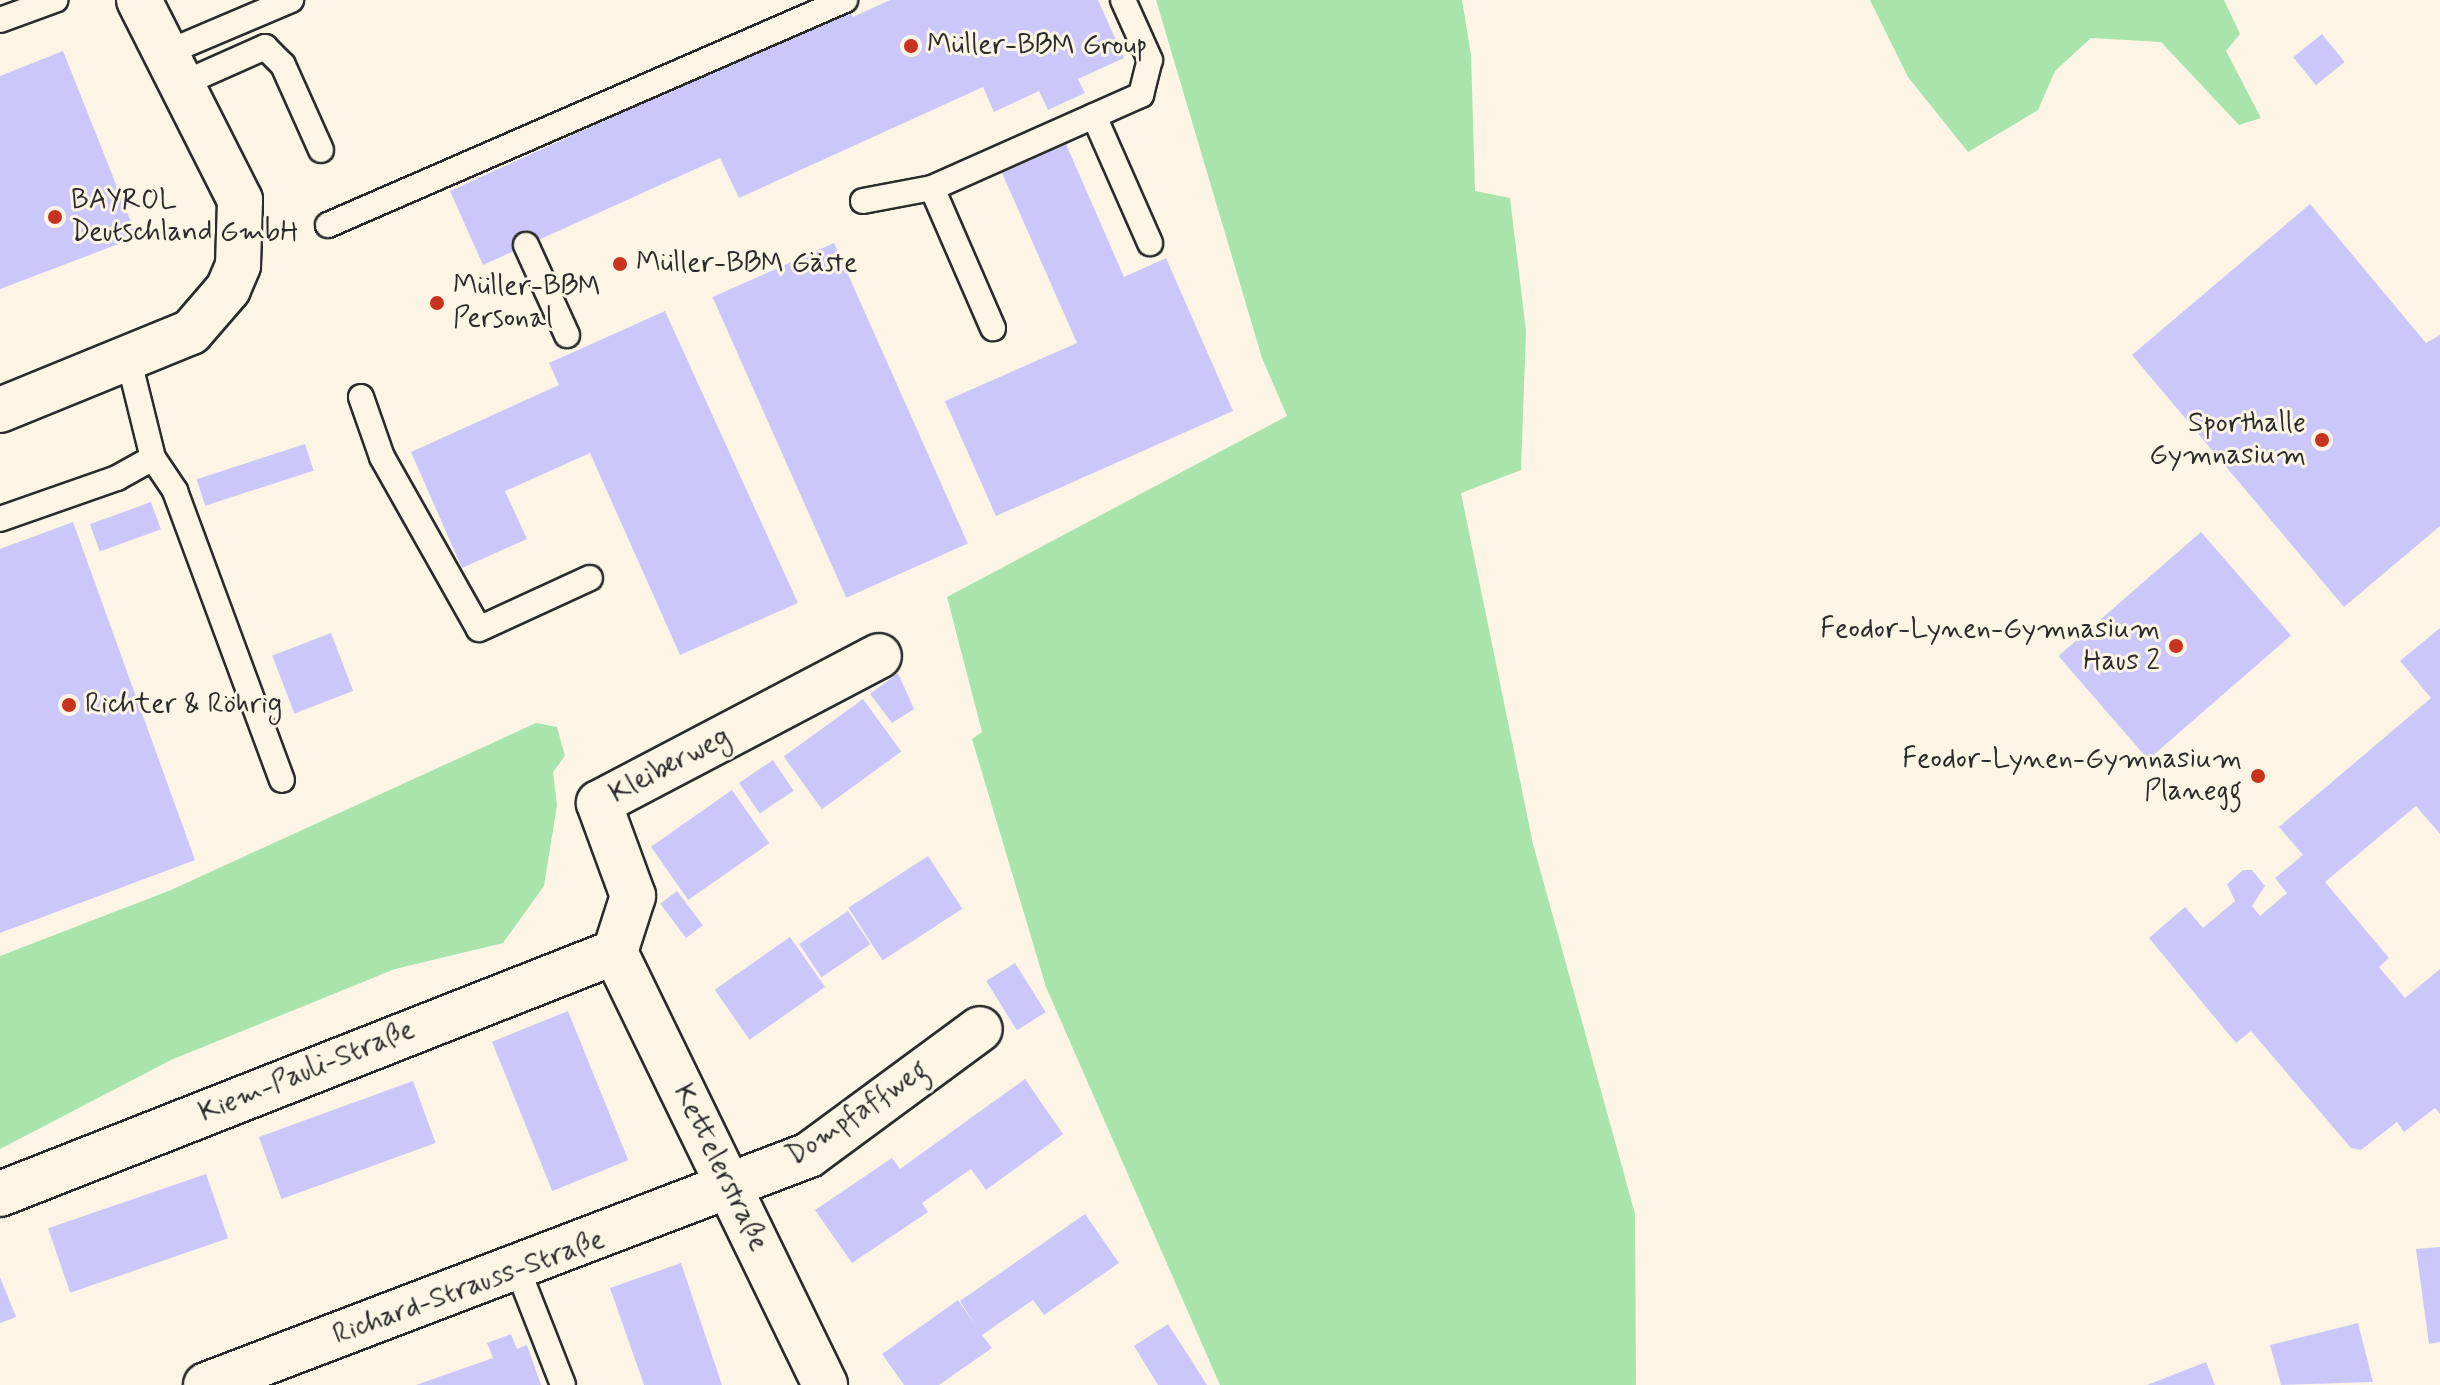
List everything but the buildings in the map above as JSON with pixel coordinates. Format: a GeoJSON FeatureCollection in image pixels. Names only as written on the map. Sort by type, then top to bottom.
{"type":"FeatureCollection","features":[{"type":"Feature","properties":{"kind":"street"},"geometry":{"type":"LineString","coordinates":[[0,410],[129,361],[191,332],[228,289],[238,265],[240,200],[139,0]]}},
{"type":"Feature","properties":{"kind":"street","name":"Kleiberweg"},"geometry":{"type":"LineString","coordinates":[[615,952],[633,896],[599,803],[879,656]]}},
{"type":"Feature","properties":{"kind":"street","name":"Kettelerstraße"},"geometry":{"type":"LineString","coordinates":[[615,952],[825,1385]]}},
{"type":"Feature","properties":{"kind":"street","name":"Kiem-Pauli-Straße"},"geometry":{"type":"LineString","coordinates":[[0,1194],[615,952]]}},
{"type":"Feature","properties":{"kind":"street","name":"Dompfaffweg"},"geometry":{"type":"LineString","coordinates":[[730,1188],[809,1155],[980,1029]]}},
{"type":"Feature","properties":{"kind":"street","name":"Richard-Strauss-Straße"},"geometry":{"type":"LineString","coordinates":[[206,1385],[730,1188]]}},
{"type":"Feature","properties":{"kind":"lane"},"geometry":{"type":"LineString","coordinates":[[0,20],[55,0]]}},
{"type":"Feature","properties":{"kind":"lane"},"geometry":{"type":"LineString","coordinates":[[174,69],[291,0]]}},
{"type":"Feature","properties":{"kind":"lane"},"geometry":{"type":"LineString","coordinates":[[328,225],[845,0]]}},
{"type":"Feature","properties":{"kind":"lane"},"geometry":{"type":"LineString","coordinates":[[863,201],[932,188],[1141,95],[1150,60],[1123,0]]}},
{"type":"Feature","properties":{"kind":"lane"},"geometry":{"type":"LineString","coordinates":[[174,69],[265,47],[283,65],[321,150]]}},
{"type":"Feature","properties":{"kind":"lane"},"geometry":{"type":"LineString","coordinates":[[1094,116],[1150,243]]}},
{"type":"Feature","properties":{"kind":"lane"},"geometry":{"type":"LineString","coordinates":[[932,188],[993,328]]}},
{"type":"Feature","properties":{"kind":"lane"},"geometry":{"type":"LineString","coordinates":[[526,245],[567,335]]}},
{"type":"Feature","properties":{"kind":"lane"},"geometry":{"type":"LineString","coordinates":[[129,361],[153,458],[175,491],[282,780]]}},
{"type":"Feature","properties":{"kind":"lane"},"geometry":{"type":"LineString","coordinates":[[361,397],[382,457],[479,629],[590,578]]}},
{"type":"Feature","properties":{"kind":"lane"},"geometry":{"type":"LineString","coordinates":[[0,519],[117,478],[153,458]]}},
{"type":"Feature","properties":{"kind":"lane"},"geometry":{"type":"LineString","coordinates":[[518,1270],[563,1385]]}},
{"type":"Feature","properties":{"kind":"green space"},"geometry":{"type":"Polygon","coordinates":[[[1156,0],[1462,0],[1471,55],[1475,191],[1510,198],[1526,331],[1521,470],[1461,493],[1533,844],[1635,1214],[1636,1385],[1220,1385],[1046,987],[972,739],[982,732],[947,597],[1287,416],[1262,358],[1156,0]]]}},
{"type":"Feature","properties":{"kind":"green space"},"geometry":{"type":"Polygon","coordinates":[[[1870,0],[2224,0],[2240,34],[2226,51],[2261,118],[2239,125],[2161,42],[2091,38],[2055,71],[2038,110],[1968,152],[1908,77],[1870,0]]]}},
{"type":"Feature","properties":{"kind":"green space"},"geometry":{"type":"Polygon","coordinates":[[[536,723],[557,727],[565,756],[553,772],[557,805],[544,886],[503,943],[395,969],[171,1060],[0,1149],[0,956],[171,890],[536,723]]]}},
{"type":"Feature","properties":{"kind":"place","name":"Müller-BBM Group"},"geometry":{"type":"Point","coordinates":[911,46]}},
{"type":"Feature","properties":{"kind":"place","name":"BAYROL Deutschland GmbH"},"geometry":{"type":"Point","coordinates":[55,217]}},
{"type":"Feature","properties":{"kind":"place","name":"Müller-BBM Gäste"},"geometry":{"type":"Point","coordinates":[620,264]}},
{"type":"Feature","properties":{"kind":"place","name":"Müller-BBM Personal"},"geometry":{"type":"Point","coordinates":[437,303]}},
{"type":"Feature","properties":{"kind":"place","name":"Sporthalle Gymnasium"},"geometry":{"type":"Point","coordinates":[2322,440]}},
{"type":"Feature","properties":{"kind":"place","name":"Feodor-Lynen-Gymnasium Haus 2"},"geometry":{"type":"Point","coordinates":[2176,646]}},
{"type":"Feature","properties":{"kind":"place","name":"Richter & Röhrig"},"geometry":{"type":"Point","coordinates":[69,705]}},
{"type":"Feature","properties":{"kind":"place","name":"Feodor-Lynen-Gymnasium Planegg"},"geometry":{"type":"Point","coordinates":[2258,776]}}]}
